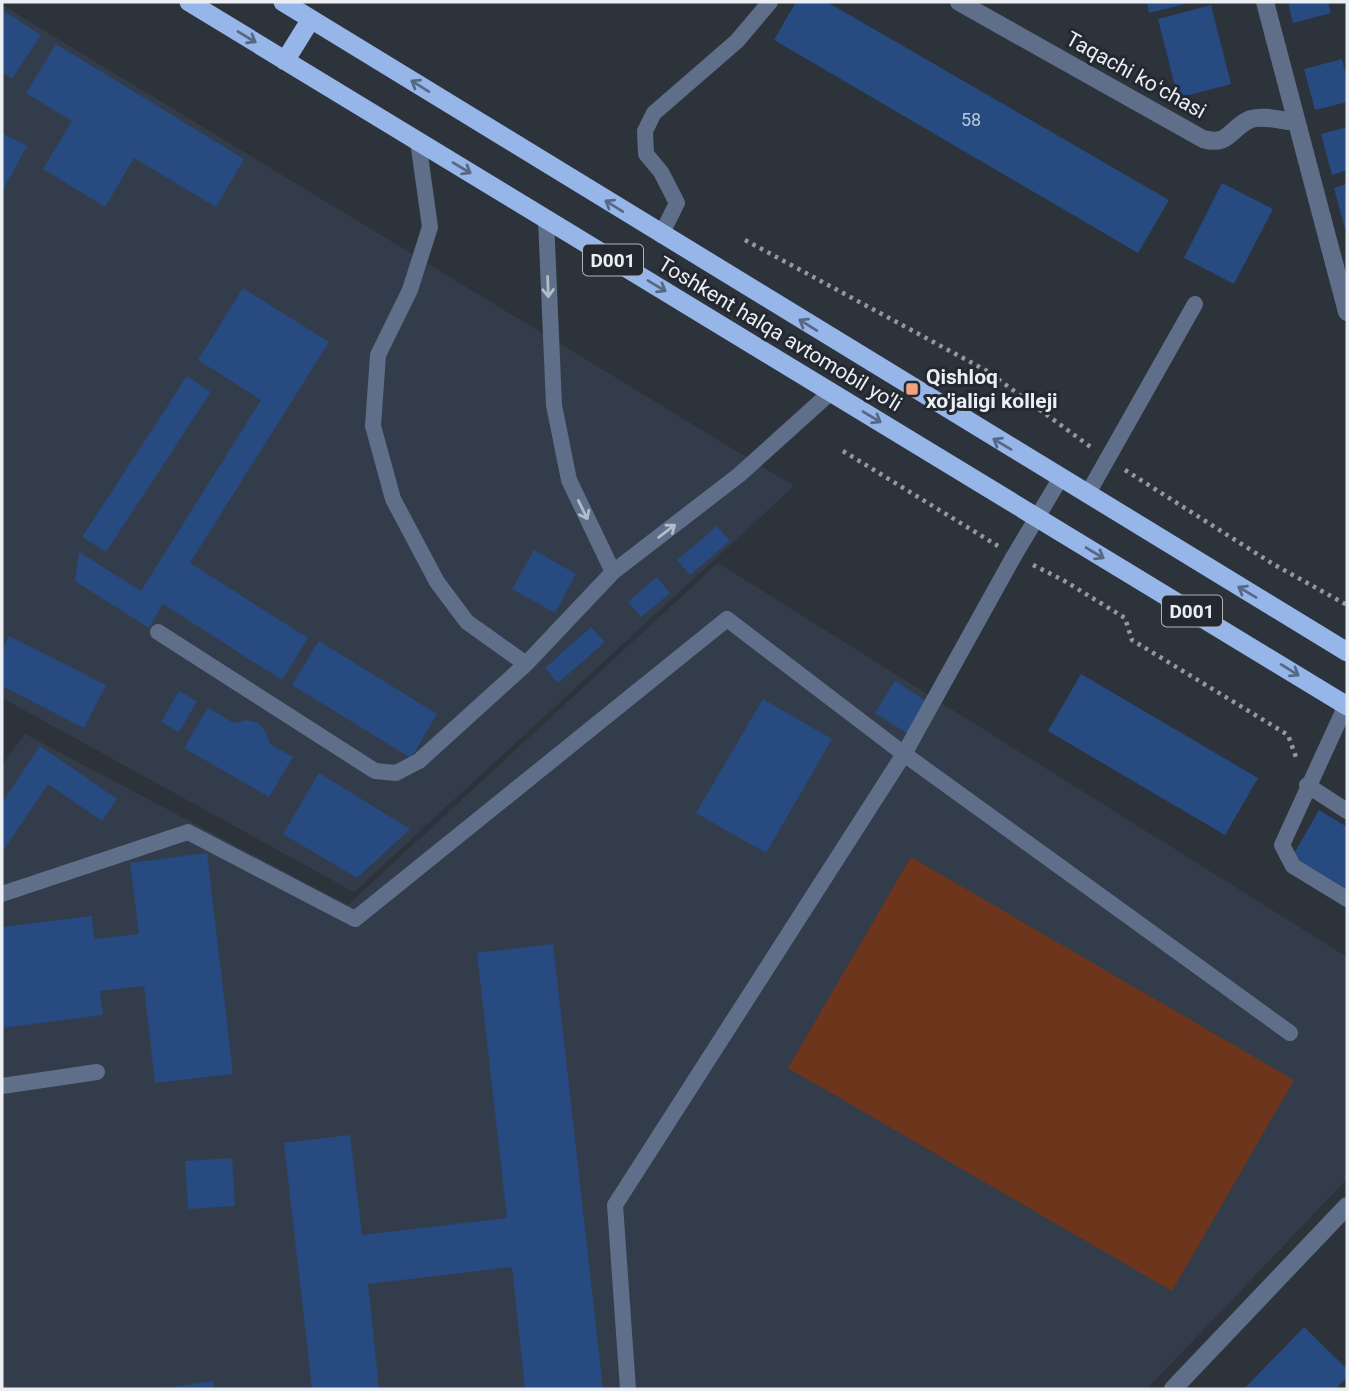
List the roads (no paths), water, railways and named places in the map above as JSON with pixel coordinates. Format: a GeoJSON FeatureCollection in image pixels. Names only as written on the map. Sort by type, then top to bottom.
{"type":"FeatureCollection","features":[{"type":"Feature","properties":{"kind":"highway","name":"Toshkent halqa avtomobil yo'li"},"geometry":{"type":"LineString","coordinates":[[189,2],[1346,705]]}},
{"type":"Feature","properties":{"kind":"highway","name":"Toshkent halqa avtomobil yo'li"},"geometry":{"type":"LineString","coordinates":[[283,2],[1347,652]]}},
{"type":"Feature","properties":{"kind":"highway"},"geometry":{"type":"LineString","coordinates":[[285,61],[311,19]]}},
{"type":"Feature","properties":{"kind":"street","name":"Taqachi koʻchasi"},"geometry":{"type":"LineString","coordinates":[[958,2],[1203,139],[1216,143],[1224,140],[1249,120],[1259,118],[1296,122]]}},
{"type":"Feature","properties":{"kind":"street"},"geometry":{"type":"LineString","coordinates":[[1265,2],[1296,122],[1340,247],[1347,312]]}},
{"type":"Feature","properties":{"kind":"street"},"geometry":{"type":"LineString","coordinates":[[1173,1389],[1347,1206]]}},
{"type":"Feature","properties":{"kind":"lane"},"geometry":{"type":"LineString","coordinates":[[661,235],[677,203],[661,172],[646,154],[645,131],[654,113],[737,41],[769,2]]}},
{"type":"Feature","properties":{"kind":"lane"},"geometry":{"type":"LineString","coordinates":[[418,141],[430,227],[410,290],[378,355],[373,426],[393,499],[437,582],[467,622],[526,664]]}},
{"type":"Feature","properties":{"kind":"lane"},"geometry":{"type":"LineString","coordinates":[[546,219],[554,405],[569,481],[613,572]]}},
{"type":"Feature","properties":{"kind":"lane"},"geometry":{"type":"LineString","coordinates":[[1087,495],[1195,304]]}},
{"type":"Feature","properties":{"kind":"lane"},"geometry":{"type":"LineString","coordinates":[[158,632],[375,771],[396,773],[419,761],[526,664],[613,572],[739,475],[831,392]]}},
{"type":"Feature","properties":{"kind":"lane"},"geometry":{"type":"LineString","coordinates":[[628,1389],[615,1205],[904,754],[1036,517],[1060,479]]}},
{"type":"Feature","properties":{"kind":"lane"},"geometry":{"type":"LineString","coordinates":[[2,894],[188,832],[355,919],[727,619],[904,754],[1290,1033]]}},
{"type":"Feature","properties":{"kind":"lane"},"geometry":{"type":"LineString","coordinates":[[1346,705],[1307,785],[1282,845],[1293,866],[1347,899]]}},
{"type":"Feature","properties":{"kind":"lane"},"geometry":{"type":"LineString","coordinates":[[1307,785],[1347,811]]}},
{"type":"Feature","properties":{"kind":"lane"},"geometry":{"type":"LineString","coordinates":[[2,1086],[97,1072]]}},
{"type":"Feature","properties":{"kind":"place","name":"Qishloq xo'jaligi kolleji"},"geometry":{"type":"Point","coordinates":[912,389]}}]}
